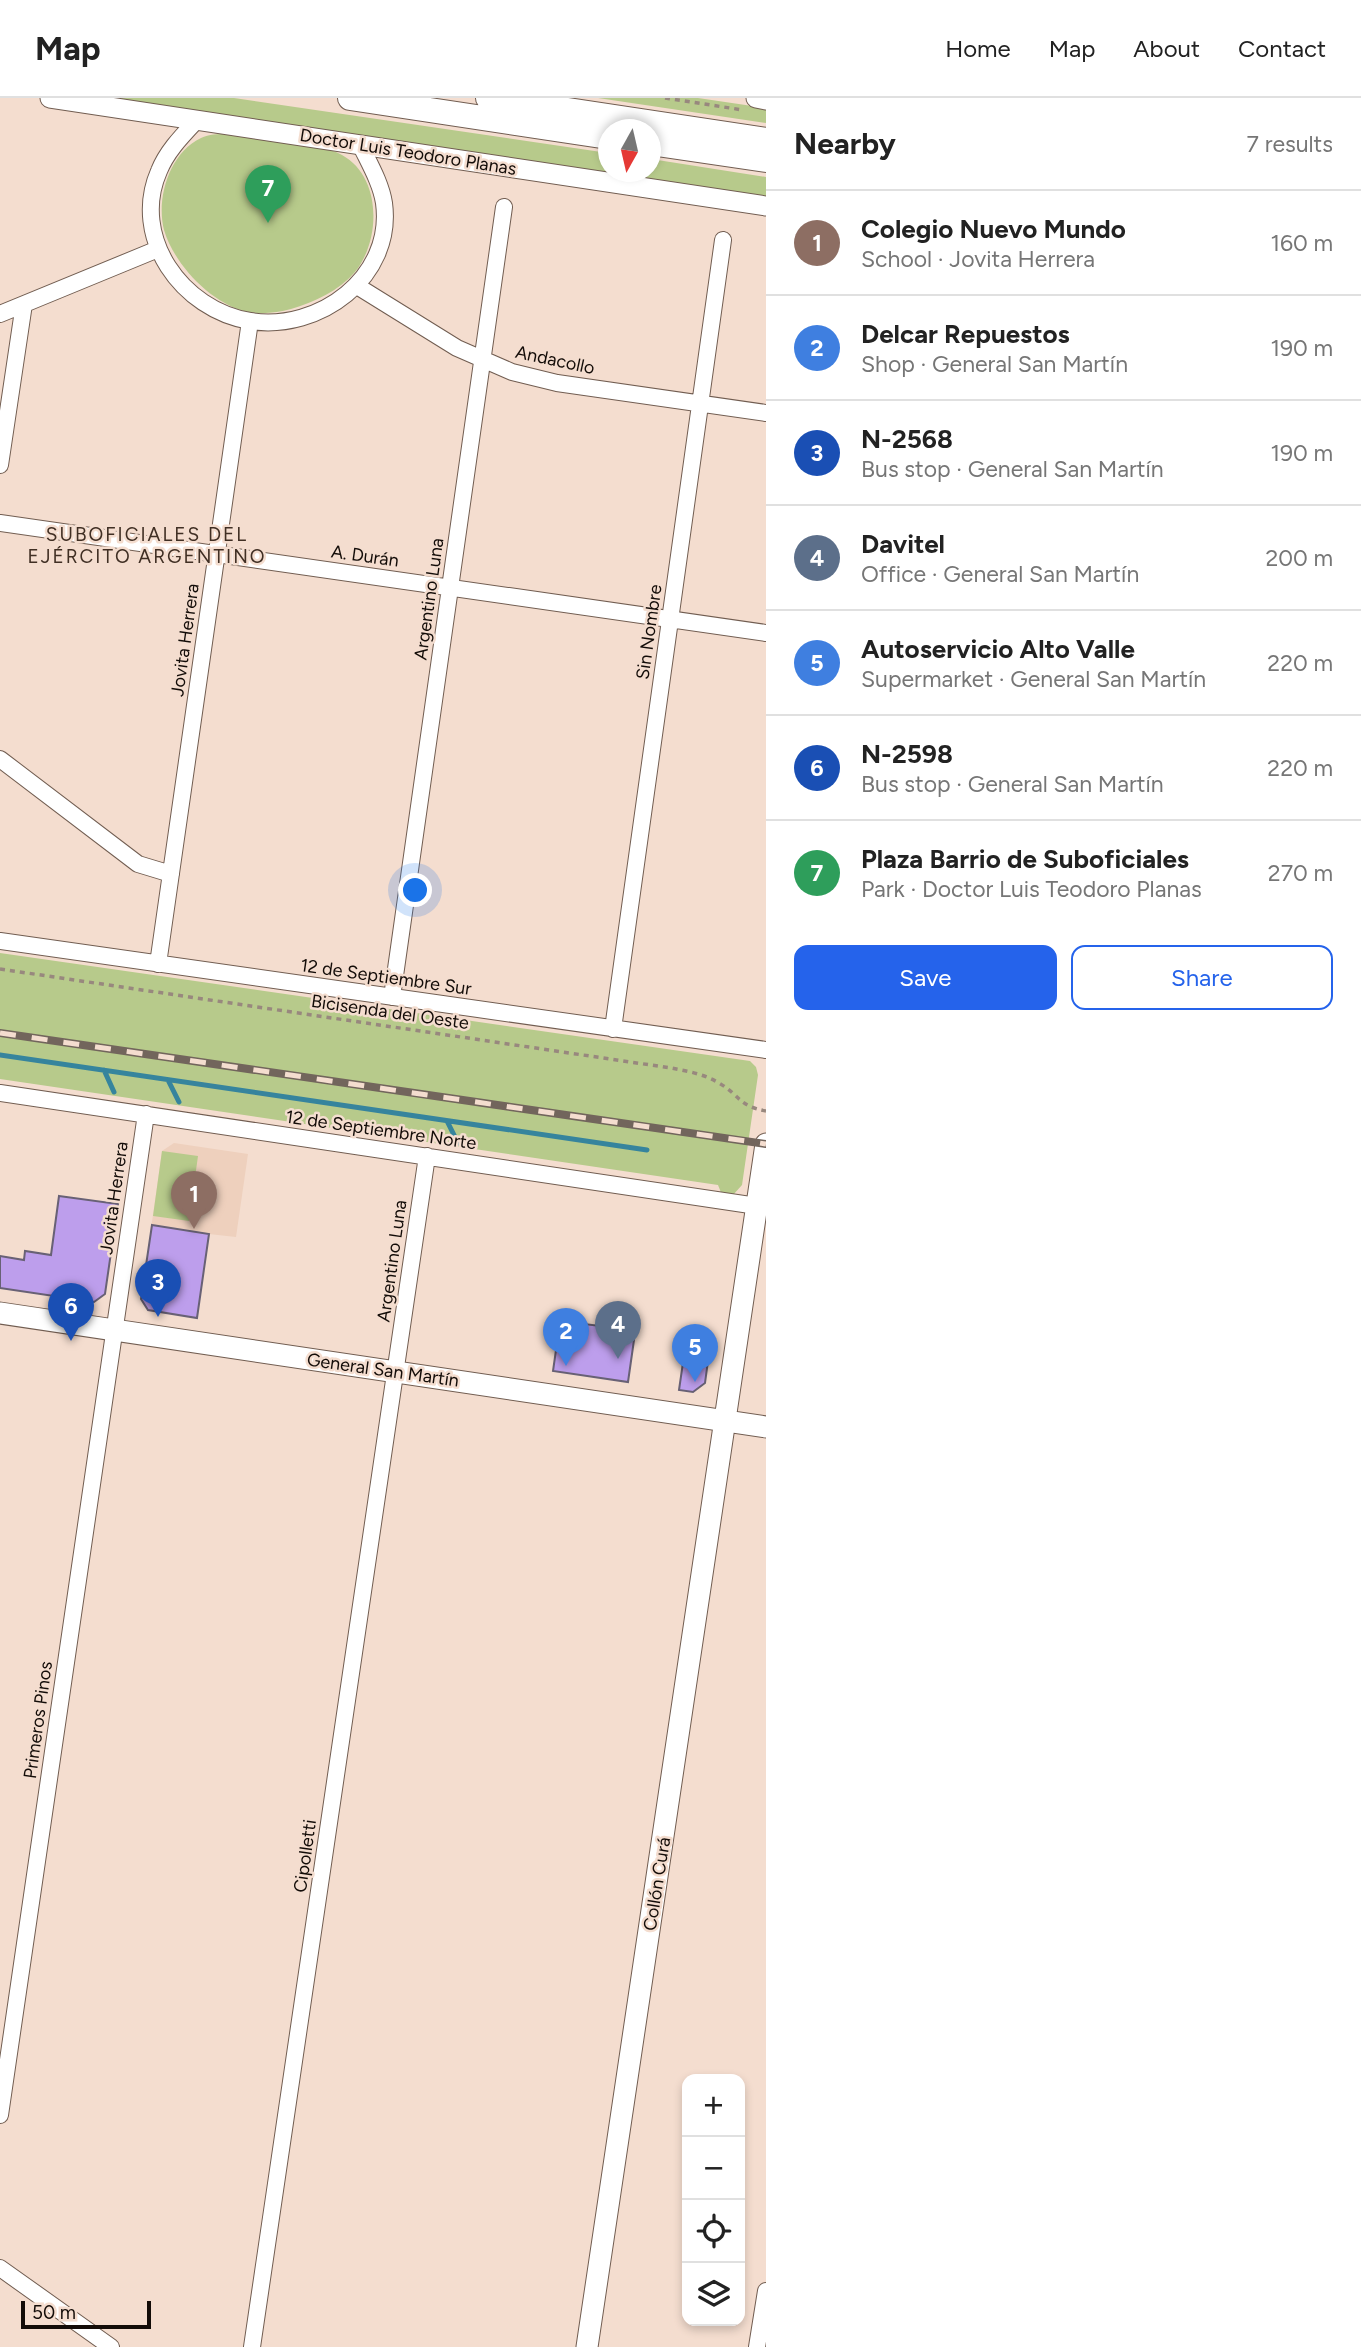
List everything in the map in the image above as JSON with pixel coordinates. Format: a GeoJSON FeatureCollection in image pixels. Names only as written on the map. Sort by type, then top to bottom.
{"type":"FeatureCollection","features":[{"type":"Feature","properties":{"kind":"highway"},"geometry":{"type":"LineString","coordinates":[[350,98],[598,135]]}},
{"type":"Feature","properties":{"kind":"highway"},"geometry":{"type":"LineString","coordinates":[[488,98],[766,140]]}},
{"type":"Feature","properties":{"kind":"highway"},"geometry":{"type":"LineString","coordinates":[[661,145],[766,160]]}},
{"type":"Feature","properties":{"kind":"main road","name":"Collón Curá"},"geometry":{"type":"LineString","coordinates":[[587,2347],[766,1144]]}},
{"type":"Feature","properties":{"kind":"main road","name":"General San Martín"},"geometry":{"type":"LineString","coordinates":[[0,1313],[766,1427]]}},
{"type":"Feature","properties":{"kind":"street","name":"Doctor Luis Teodoro Planas"},"geometry":{"type":"LineString","coordinates":[[50,98],[766,206]]}},
{"type":"Feature","properties":{"kind":"street"},"geometry":{"type":"LineString","coordinates":[[197,120],[166,156],[153,189],[151,225],[158,249],[174,276],[190,293],[228,316],[250,321],[272,323],[295,320],[332,305],[357,286],[375,260],[381,245],[385,215],[380,188],[360,144]]}},
{"type":"Feature","properties":{"kind":"street","name":"Argentino Luna"},"geometry":{"type":"LineString","coordinates":[[392,997],[504,207]]}},
{"type":"Feature","properties":{"kind":"street","name":"Sin Nombre"},"geometry":{"type":"LineString","coordinates":[[613,1029],[723,240]]}},
{"type":"Feature","properties":{"kind":"street"},"geometry":{"type":"LineString","coordinates":[[0,314],[158,249]]}},
{"type":"Feature","properties":{"kind":"street","name":"Andacollo"},"geometry":{"type":"LineString","coordinates":[[357,286],[439,339],[482,361],[512,372],[557,383],[766,413]]}},
{"type":"Feature","properties":{"kind":"street"},"geometry":{"type":"LineString","coordinates":[[0,465],[24,304]]}},
{"type":"Feature","properties":{"kind":"street","name":"Jovita Herrera"},"geometry":{"type":"LineString","coordinates":[[158,964],[250,321]]}},
{"type":"Feature","properties":{"kind":"street","name":"A. Durán"},"geometry":{"type":"LineString","coordinates":[[0,523],[766,634]]}},
{"type":"Feature","properties":{"kind":"street"},"geometry":{"type":"LineString","coordinates":[[0,759],[138,864],[171,874]]}},
{"type":"Feature","properties":{"kind":"street","name":"12 de Septiembre Sur"},"geometry":{"type":"LineString","coordinates":[[0,941],[766,1050]]}},
{"type":"Feature","properties":{"kind":"street","name":"12 de Septiembre Norte"},"geometry":{"type":"LineString","coordinates":[[0,1093],[757,1206]]}},
{"type":"Feature","properties":{"kind":"street","name":"Jovita Herrera"},"geometry":{"type":"LineString","coordinates":[[114,1330],[146,1114]]}},
{"type":"Feature","properties":{"kind":"street","name":"Argentino Luna"},"geometry":{"type":"LineString","coordinates":[[396,1372],[427,1156]]}},
{"type":"Feature","properties":{"kind":"street","name":"Primeros Pinos"},"geometry":{"type":"LineString","coordinates":[[0,2115],[114,1330]]}},
{"type":"Feature","properties":{"kind":"street","name":"Cipolletti"},"geometry":{"type":"LineString","coordinates":[[252,2347],[396,1372]]}},
{"type":"Feature","properties":{"kind":"street"},"geometry":{"type":"LineString","coordinates":[[0,2268],[111,2347]]}},
{"type":"Feature","properties":{"kind":"street"},"geometry":{"type":"LineString","coordinates":[[757,2347],[766,2291]]}},
{"type":"Feature","properties":{"kind":"path"},"geometry":{"type":"LineString","coordinates":[[666,98],[758,103]]}},
{"type":"Feature","properties":{"kind":"path","name":"Bicisenda del Oeste"},"geometry":{"type":"LineString","coordinates":[[0,969],[671,1068],[711,1079],[747,1107],[766,1111]]}},
{"type":"Feature","properties":{"kind":"shaded area"},"geometry":{"type":"Polygon","coordinates":[[[174,1143],[248,1154],[236,1237],[209,1234],[197,1318],[148,1310],[141,1299],[162,1151],[174,1143]]]}},
{"type":"Feature","properties":{"kind":"green space"},"geometry":{"type":"Polygon","coordinates":[[[100,98],[234,98],[598,152],[598,172],[100,98]]]}},
{"type":"Feature","properties":{"kind":"green space"},"geometry":{"type":"Polygon","coordinates":[[[598,98],[698,98],[766,108],[766,123],[598,98]]]}},
{"type":"Feature","properties":{"kind":"green space"},"geometry":{"type":"Polygon","coordinates":[[[227,134],[337,152],[355,165],[365,178],[371,193],[373,210],[370,243],[364,259],[341,285],[300,306],[279,312],[256,313],[244,311],[219,299],[195,280],[185,268],[164,230],[162,205],[168,178],[181,154],[190,145],[207,136],[227,134]]]}},
{"type":"Feature","properties":{"kind":"green space"},"geometry":{"type":"Polygon","coordinates":[[[661,161],[766,177],[766,197],[661,181],[661,161]]]}},
{"type":"Feature","properties":{"kind":"green space"},"geometry":{"type":"Polygon","coordinates":[[[0,953],[750,1061],[756,1067],[758,1075],[742,1185],[733,1195],[722,1195],[718,1185],[0,1079],[0,953]]]}},
{"type":"Feature","properties":{"kind":"green space"},"geometry":{"type":"Polygon","coordinates":[[[162,1151],[198,1156],[189,1221],[153,1216],[162,1151]]]}},
{"type":"Feature","properties":{"kind":"building"},"geometry":{"type":"Polygon","coordinates":[[[59,1196],[118,1204],[105,1294],[94,1302],[0,1288],[0,1256],[24,1260],[25,1251],[51,1255],[59,1196]]]}},
{"type":"Feature","properties":{"kind":"building"},"geometry":{"type":"Polygon","coordinates":[[[152,1225],[209,1234],[197,1318],[148,1310],[141,1299],[152,1225]]]}},
{"type":"Feature","properties":{"kind":"building"},"geometry":{"type":"Polygon","coordinates":[[[584,1324],[609,1327],[608,1336],[634,1340],[628,1382],[553,1371],[559,1329],[583,1332],[584,1324]]]}},
{"type":"Feature","properties":{"kind":"building"},"geometry":{"type":"Polygon","coordinates":[[[686,1342],[710,1346],[705,1383],[693,1392],[679,1390],[686,1342]]]}},
{"type":"Feature","properties":{"kind":"waterway"},"geometry":{"type":"LineString","coordinates":[[0,1055],[647,1150]]}},
{"type":"Feature","properties":{"kind":"waterway"},"geometry":{"type":"LineString","coordinates":[[104,1070],[114,1092]]}},
{"type":"Feature","properties":{"kind":"waterway"},"geometry":{"type":"LineString","coordinates":[[168,1080],[179,1102]]}},
{"type":"Feature","properties":{"kind":"waterway"},"geometry":{"type":"LineString","coordinates":[[447,1121],[458,1143]]}},
{"type":"Feature","properties":{"kind":"railway"},"geometry":{"type":"LineString","coordinates":[[0,1033],[766,1144]]}},
{"type":"Feature","properties":{"kind":"place","name":"Plaza Barrio de Suboficiales"},"geometry":{"type":"Point","coordinates":[268,223]}},
{"type":"Feature","properties":{"kind":"place","name":"Colegio Nuevo Mundo"},"geometry":{"type":"Point","coordinates":[194,1229]}},
{"type":"Feature","properties":{"kind":"place","name":"N-2568"},"geometry":{"type":"Point","coordinates":[158,1317]}},
{"type":"Feature","properties":{"kind":"place","name":"N-2598"},"geometry":{"type":"Point","coordinates":[71,1341]}},
{"type":"Feature","properties":{"kind":"place","name":"Davitel"},"geometry":{"type":"Point","coordinates":[618,1359]}},
{"type":"Feature","properties":{"kind":"place","name":"Delcar Repuestos"},"geometry":{"type":"Point","coordinates":[566,1366]}},
{"type":"Feature","properties":{"kind":"place","name":"Autoservicio Alto Valle"},"geometry":{"type":"Point","coordinates":[695,1382]}},
{"type":"Feature","properties":{"kind":"district","name":"SUBOFICIALES DEL EJÉRCITO ARGENTINO"},"geometry":{"type":"Point","coordinates":[147,545]}}]}
